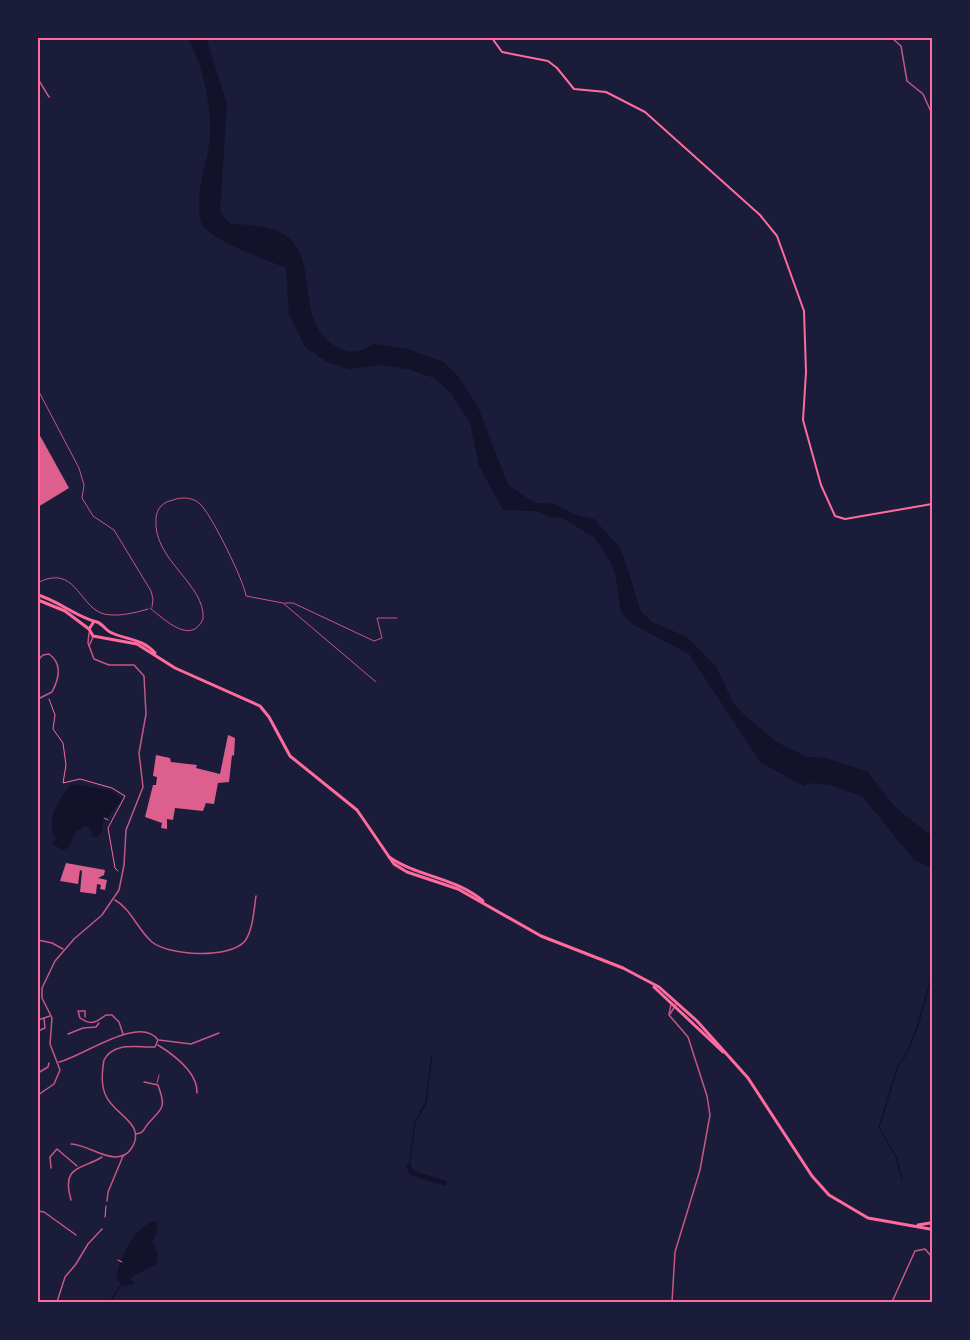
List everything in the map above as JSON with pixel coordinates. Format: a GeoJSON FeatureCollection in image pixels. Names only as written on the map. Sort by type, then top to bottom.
{"type":"FeatureCollection","features":[{"type":"Feature","properties":{"kind":"main road"},"geometry":{"type":"LineString","coordinates":[[492,38],[496,48],[506,54],[552,63],[574,89],[606,92],[639,108],[770,225],[784,250],[803,305],[806,372],[802,416],[821,485],[835,516],[845,519],[933,504]]}},
{"type":"Feature","properties":{"kind":"main road"},"geometry":{"type":"LineString","coordinates":[[38,598],[60,604],[93,623],[99,623],[112,633],[142,643],[175,668],[260,706],[269,717],[292,758],[322,779],[357,810],[385,854],[403,870],[449,885],[487,904],[541,936],[646,980],[676,1003],[752,1083],[815,1179],[829,1195],[868,1218],[914,1225],[931,1231],[931,1222],[914,1225]]}},
{"type":"Feature","properties":{"kind":"main road"},"geometry":{"type":"LineString","coordinates":[[38,598],[57,606],[96,636],[130,641],[157,655]]}},
{"type":"Feature","properties":{"kind":"main road"},"geometry":{"type":"LineString","coordinates":[[89,631],[93,623]]}},
{"type":"Feature","properties":{"kind":"main road"},"geometry":{"type":"LineString","coordinates":[[96,636],[103,627]]}},
{"type":"Feature","properties":{"kind":"street"},"geometry":{"type":"LineString","coordinates":[[892,38],[901,46],[908,81],[923,94],[933,114]]}},
{"type":"Feature","properties":{"kind":"street"},"geometry":{"type":"LineString","coordinates":[[38,79],[49,97]]}},
{"type":"Feature","properties":{"kind":"street"},"geometry":{"type":"LineString","coordinates":[[38,1094],[58,1078],[59,1063],[50,1041],[51,1016],[42,998],[42,990],[51,967],[64,950],[100,918],[114,899],[124,869],[126,830],[143,789],[139,748],[146,719],[147,691],[140,669],[131,664],[102,663],[92,657],[89,647],[89,631]]}},
{"type":"Feature","properties":{"kind":"street"},"geometry":{"type":"LineString","coordinates":[[89,647],[96,636]]}},
{"type":"Feature","properties":{"kind":"street"},"geometry":{"type":"LineString","coordinates":[[38,660],[43,655],[49,654],[59,667],[54,689],[38,699]]}},
{"type":"Feature","properties":{"kind":"street"},"geometry":{"type":"LineString","coordinates":[[114,899],[125,907],[153,943],[166,950],[181,953],[230,950],[243,943],[249,933],[256,896]]}},
{"type":"Feature","properties":{"kind":"street"},"geometry":{"type":"LineString","coordinates":[[38,940],[52,943],[64,950]]}},
{"type":"Feature","properties":{"kind":"street"},"geometry":{"type":"LineString","coordinates":[[672,1302],[675,1252],[700,1170],[710,1115],[707,1096],[688,1037],[669,1015],[669,1008],[676,1003]]}},
{"type":"Feature","properties":{"kind":"street"},"geometry":{"type":"LineString","coordinates":[[85,1017],[85,1011],[78,1011],[78,1016],[84,1021],[99,1022]]}},
{"type":"Feature","properties":{"kind":"street"},"geometry":{"type":"LineString","coordinates":[[68,1034],[83,1028],[96,1027],[105,1015],[114,1016],[123,1035]]}},
{"type":"Feature","properties":{"kind":"street"},"geometry":{"type":"LineString","coordinates":[[38,1020],[51,1016]]}},
{"type":"Feature","properties":{"kind":"street"},"geometry":{"type":"LineString","coordinates":[[38,1031],[45,1028],[44,1018]]}},
{"type":"Feature","properties":{"kind":"street"},"geometry":{"type":"LineString","coordinates":[[59,1063],[123,1035],[144,1032],[152,1034],[158,1040],[191,1044],[219,1033]]}},
{"type":"Feature","properties":{"kind":"street"},"geometry":{"type":"LineString","coordinates":[[158,1044],[186,1067],[197,1086],[197,1093]]}},
{"type":"Feature","properties":{"kind":"street"},"geometry":{"type":"LineString","coordinates":[[106,1202],[123,1155],[132,1147],[135,1134],[130,1121],[113,1108],[106,1096],[103,1061],[107,1054],[122,1048],[137,1045],[154,1047],[158,1044]]}},
{"type":"Feature","properties":{"kind":"street"},"geometry":{"type":"LineString","coordinates":[[38,1073],[48,1067],[49,1063]]}},
{"type":"Feature","properties":{"kind":"street"},"geometry":{"type":"LineString","coordinates":[[135,1134],[143,1132],[162,1110],[163,1101],[157,1084],[144,1082]]}},
{"type":"Feature","properties":{"kind":"street"},"geometry":{"type":"LineString","coordinates":[[71,1144],[103,1156]]}},
{"type":"Feature","properties":{"kind":"street"},"geometry":{"type":"LineString","coordinates":[[51,1168],[50,1157],[57,1149],[77,1167]]}},
{"type":"Feature","properties":{"kind":"street"},"geometry":{"type":"LineString","coordinates":[[70,1200],[68,1183],[77,1167],[103,1156],[123,1155]]}},
{"type":"Feature","properties":{"kind":"street"},"geometry":{"type":"LineString","coordinates":[[38,1211],[44,1212],[76,1234]]}},
{"type":"Feature","properties":{"kind":"street"},"geometry":{"type":"LineString","coordinates":[[57,1302],[65,1277],[102,1228]]}},
{"type":"Feature","properties":{"kind":"street"},"geometry":{"type":"LineString","coordinates":[[892,1302],[915,1251],[926,1249],[933,1257]]}},
{"type":"Feature","properties":{"kind":"lane"},"geometry":{"type":"LineString","coordinates":[[38,390],[79,468],[84,485],[82,498],[93,516],[111,526],[120,539],[151,591],[153,604],[150,608],[116,615],[103,614],[91,606],[70,582],[53,578],[39,582]]}},
{"type":"Feature","properties":{"kind":"lane"},"geometry":{"type":"LineString","coordinates":[[150,608],[175,627],[186,631],[198,627],[203,619],[200,603],[161,546],[156,523],[158,511],[165,503],[185,498],[194,500],[205,508],[222,537],[246,596],[293,603],[374,641],[382,638],[377,617],[397,618]]}},
{"type":"Feature","properties":{"kind":"lane"},"geometry":{"type":"LineString","coordinates":[[283,603],[376,682]]}},
{"type":"Feature","properties":{"kind":"lane"},"geometry":{"type":"LineString","coordinates":[[157,1084],[159,1076]]}},
{"type":"Feature","properties":{"kind":"path"},"geometry":{"type":"LineString","coordinates":[[46,695],[55,715],[53,729],[63,743],[66,765],[63,783],[80,779],[112,788],[125,797],[108,828],[115,868],[118,871]]}},
{"type":"Feature","properties":{"kind":"path"},"geometry":{"type":"LineString","coordinates":[[104,818],[108,820]]}},
{"type":"Feature","properties":{"kind":"path"},"geometry":{"type":"LineString","coordinates":[[105,1217],[106,1202]]}},
{"type":"Feature","properties":{"kind":"path"},"geometry":{"type":"LineString","coordinates":[[118,1260],[122,1262]]}},
{"type":"Feature","properties":{"kind":"shaded area"},"geometry":{"type":"Polygon","coordinates":[[[188,38],[206,38],[227,104],[220,212],[230,224],[271,229],[292,241],[300,253],[304,267],[312,312],[325,338],[339,348],[348,351],[361,351],[373,344],[407,349],[444,362],[458,376],[478,407],[508,485],[535,503],[555,504],[573,514],[594,519],[621,549],[641,612],[652,622],[687,637],[717,668],[733,703],[778,743],[807,757],[826,758],[868,772],[896,808],[932,836],[932,867],[915,861],[862,796],[830,785],[811,783],[804,786],[761,763],[689,654],[632,624],[621,612],[615,573],[594,537],[562,518],[549,517],[536,511],[503,510],[479,466],[470,423],[451,393],[434,378],[408,369],[379,365],[350,369],[327,362],[305,347],[289,314],[286,268],[231,245],[202,226],[199,202],[210,138],[210,113],[202,74],[188,38]]]}},
{"type":"Feature","properties":{"kind":"shaded area"},"geometry":{"type":"Polygon","coordinates":[[[72,784],[112,791],[122,799],[103,823],[102,832],[96,837],[90,836],[93,833],[84,826],[76,832],[68,848],[62,850],[53,844],[56,838],[53,832],[53,817],[58,802],[72,784]]]}},
{"type":"Feature","properties":{"kind":"shaded area"},"geometry":{"type":"Polygon","coordinates":[[[156,1221],[157,1232],[152,1242],[158,1254],[156,1264],[133,1276],[130,1279],[135,1284],[122,1286],[116,1277],[129,1244],[141,1229],[156,1221]]]}},
{"type":"Feature","properties":{"kind":"building"},"geometry":{"type":"Polygon","coordinates":[[[38,432],[69,488],[38,507],[38,432]]]}},
{"type":"Feature","properties":{"kind":"building"},"geometry":{"type":"Polygon","coordinates":[[[228,735],[235,738],[229,782],[218,783],[214,804],[206,803],[203,811],[175,808],[173,820],[167,819],[167,829],[161,828],[162,823],[145,817],[153,785],[156,785],[157,777],[153,776],[156,755],[170,758],[171,762],[197,765],[196,768],[220,774],[228,735]]]}},
{"type":"Feature","properties":{"kind":"building"},"geometry":{"type":"Polygon","coordinates":[[[66,863],[105,870],[104,875],[98,878],[107,880],[105,890],[100,889],[101,885],[97,884],[96,894],[80,892],[82,871],[80,870],[78,884],[60,881],[66,863]]]}},
{"type":"Feature","properties":{"kind":"waterway"},"geometry":{"type":"LineString","coordinates":[[902,1180],[896,1157],[879,1127],[898,1066],[907,1053],[918,1025],[932,975]]}},
{"type":"Feature","properties":{"kind":"waterway"},"geometry":{"type":"LineString","coordinates":[[409,1167],[415,1122],[426,1103],[432,1054]]}},
{"type":"Feature","properties":{"kind":"waterway"},"geometry":{"type":"LineString","coordinates":[[409,1167],[412,1173],[444,1183]]}},
{"type":"Feature","properties":{"kind":"waterway"},"geometry":{"type":"LineString","coordinates":[[110,1302],[121,1285]]}}]}
